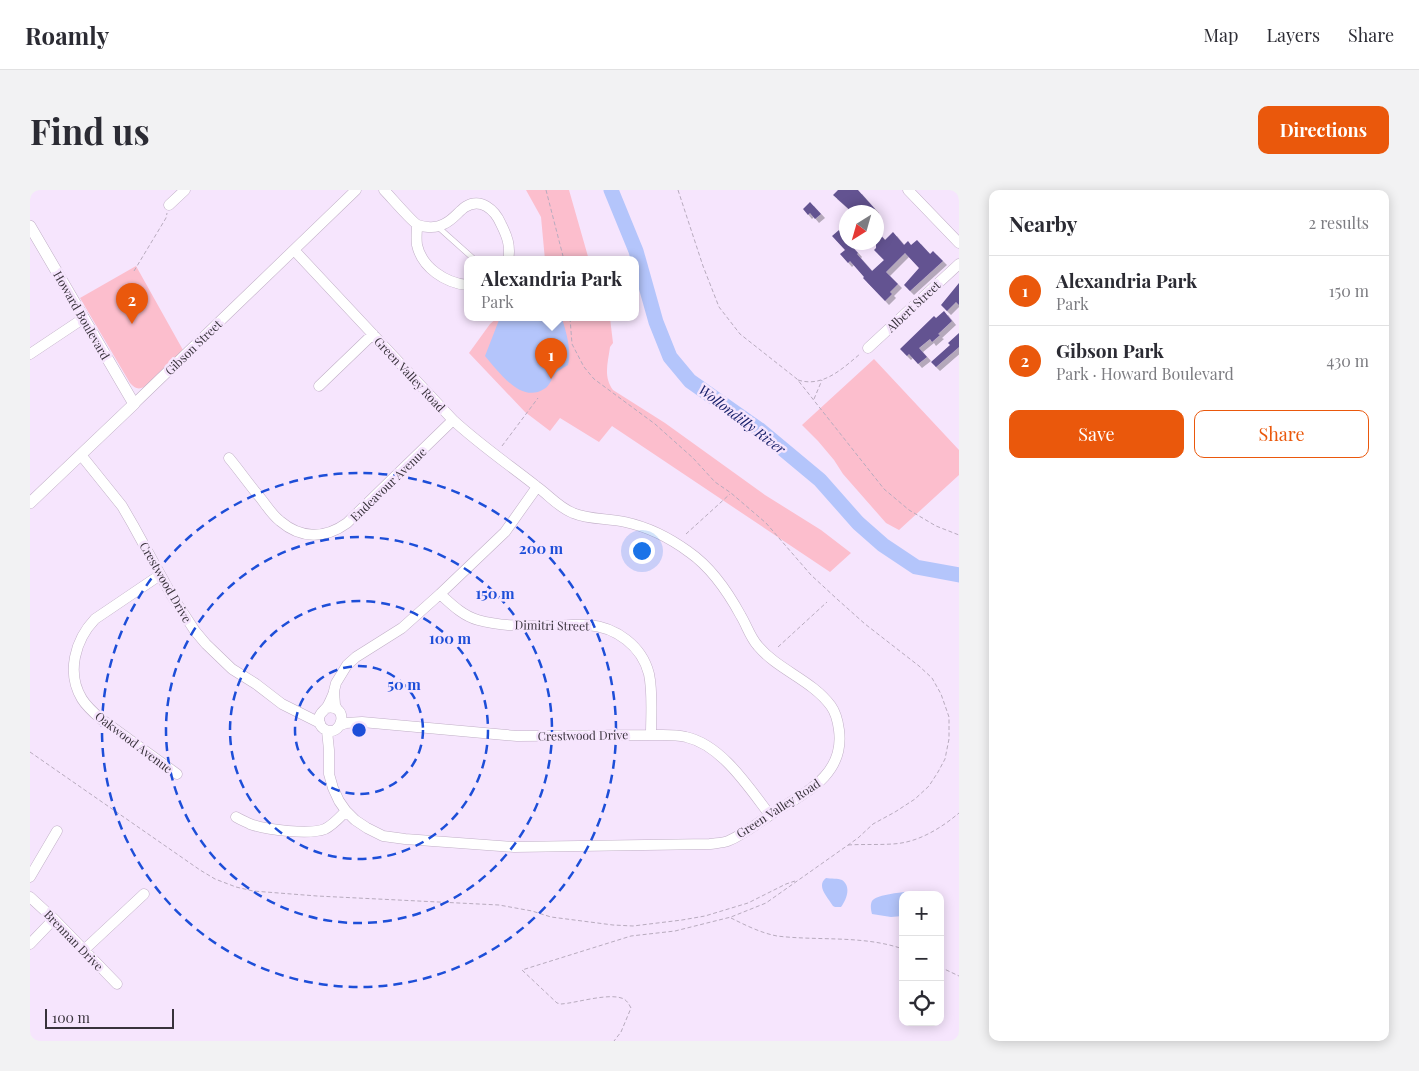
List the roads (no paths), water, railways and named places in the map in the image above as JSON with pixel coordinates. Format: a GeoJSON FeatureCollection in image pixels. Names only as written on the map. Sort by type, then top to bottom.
{"type":"FeatureCollection","features":[{"type":"Feature","properties":{"kind":"street"},"geometry":{"type":"LineString","coordinates":[[169,205],[185,190]]}},
{"type":"Feature","properties":{"kind":"street","name":"Gibson Street"},"geometry":{"type":"LineString","coordinates":[[30,503],[356,190]]}},
{"type":"Feature","properties":{"kind":"street"},"geometry":{"type":"LineString","coordinates":[[384,190],[417,225],[429,227],[438,227],[470,205],[485,205],[495,213],[508,238],[510,246],[509,256]]}},
{"type":"Feature","properties":{"kind":"street"},"geometry":{"type":"LineString","coordinates":[[908,190],[959,243]]}},
{"type":"Feature","properties":{"kind":"street"},"geometry":{"type":"LineString","coordinates":[[417,225],[418,247],[430,268],[450,281],[464,284]]}},
{"type":"Feature","properties":{"kind":"street","name":"Howard Boulevard"},"geometry":{"type":"LineString","coordinates":[[30,226],[134,404]]}},
{"type":"Feature","properties":{"kind":"street","name":"Green Valley Road"},"geometry":{"type":"LineString","coordinates":[[294,250],[453,420],[481,445],[537,487],[561,507],[574,514],[642,526],[660,534],[692,553],[706,566],[720,582],[758,646],[767,655],[820,694],[832,706],[838,721],[841,740],[838,755],[832,769],[821,781],[745,832],[728,841],[710,844],[514,847],[405,839],[383,836],[366,828],[346,811],[333,788],[329,774],[331,719],[335,705],[334,692],[336,683],[347,665],[356,657],[402,628],[505,532],[537,487]]}},
{"type":"Feature","properties":{"kind":"street","name":"Albert Street"},"geometry":{"type":"LineString","coordinates":[[868,348],[959,264]]}},
{"type":"Feature","properties":{"kind":"street"},"geometry":{"type":"LineString","coordinates":[[30,354],[84,318]]}},
{"type":"Feature","properties":{"kind":"street"},"geometry":{"type":"LineString","coordinates":[[319,386],[373,334]]}},
{"type":"Feature","properties":{"kind":"street","name":"Endeavour Avenue"},"geometry":{"type":"LineString","coordinates":[[229,458],[279,521],[292,530],[308,535],[323,535],[338,530],[348,523],[453,420]]}},
{"type":"Feature","properties":{"kind":"street","name":"Crestwood Drive"},"geometry":{"type":"LineString","coordinates":[[81,455],[122,506],[172,596],[195,631],[232,669],[282,704],[294,710],[317,714],[346,723],[362,722],[517,736],[651,734],[687,737],[702,742],[727,761],[770,815]]}},
{"type":"Feature","properties":{"kind":"street","name":"Oakwood Avenue"},"geometry":{"type":"LineString","coordinates":[[160,575],[95,618],[88,626],[81,636],[76,649],[74,676],[82,699],[90,709],[177,774]]}},
{"type":"Feature","properties":{"kind":"street","name":"Dimitri Street"},"geometry":{"type":"LineString","coordinates":[[440,594],[464,614],[489,623],[544,626],[587,625],[602,627],[625,638],[644,660],[648,673],[651,734]]}},
{"type":"Feature","properties":{"kind":"street"},"geometry":{"type":"LineString","coordinates":[[236,817],[251,824],[267,828],[311,832],[325,829],[346,811]]}},
{"type":"Feature","properties":{"kind":"street"},"geometry":{"type":"LineString","coordinates":[[30,877],[57,831]]}},
{"type":"Feature","properties":{"kind":"street"},"geometry":{"type":"LineString","coordinates":[[84,950],[144,894]]}},
{"type":"Feature","properties":{"kind":"street","name":"Brennan Drive"},"geometry":{"type":"LineString","coordinates":[[30,897],[117,984]]}},
{"type":"Feature","properties":{"kind":"street"},"geometry":{"type":"LineString","coordinates":[[30,944],[54,919]]}},
{"type":"Feature","properties":{"kind":"lane"},"geometry":{"type":"LineString","coordinates":[[438,227],[470,256]]}},
{"type":"Feature","properties":{"kind":"water"},"geometry":{"type":"Polygon","coordinates":[[[499,321],[563,321],[569,348],[568,365],[556,373],[544,389],[535,393],[519,389],[503,377],[485,356],[499,321]]]}},
{"type":"Feature","properties":{"kind":"water"},"geometry":{"type":"Polygon","coordinates":[[[826,878],[842,880],[847,886],[846,897],[841,907],[833,906],[822,888],[823,881],[826,878]]]}},
{"type":"Feature","properties":{"kind":"water"},"geometry":{"type":"Polygon","coordinates":[[[899,893],[899,916],[872,914],[872,901],[899,893]]]}},
{"type":"Feature","properties":{"kind":"waterway","name":"Wollondilly River"},"geometry":{"type":"LineString","coordinates":[[611,190],[637,256]]}},
{"type":"Feature","properties":{"kind":"waterway","name":"Wollondilly River"},"geometry":{"type":"LineString","coordinates":[[639,262],[656,322],[670,357],[690,381],[760,430],[820,480],[858,523],[883,545],[916,567],[959,575]]}},
{"type":"Feature","properties":{"kind":"place","name":"Gibson Park"},"geometry":{"type":"Point","coordinates":[132,324]}},
{"type":"Feature","properties":{"kind":"place","name":"Alexandria Park"},"geometry":{"type":"Point","coordinates":[551,379]}}]}
